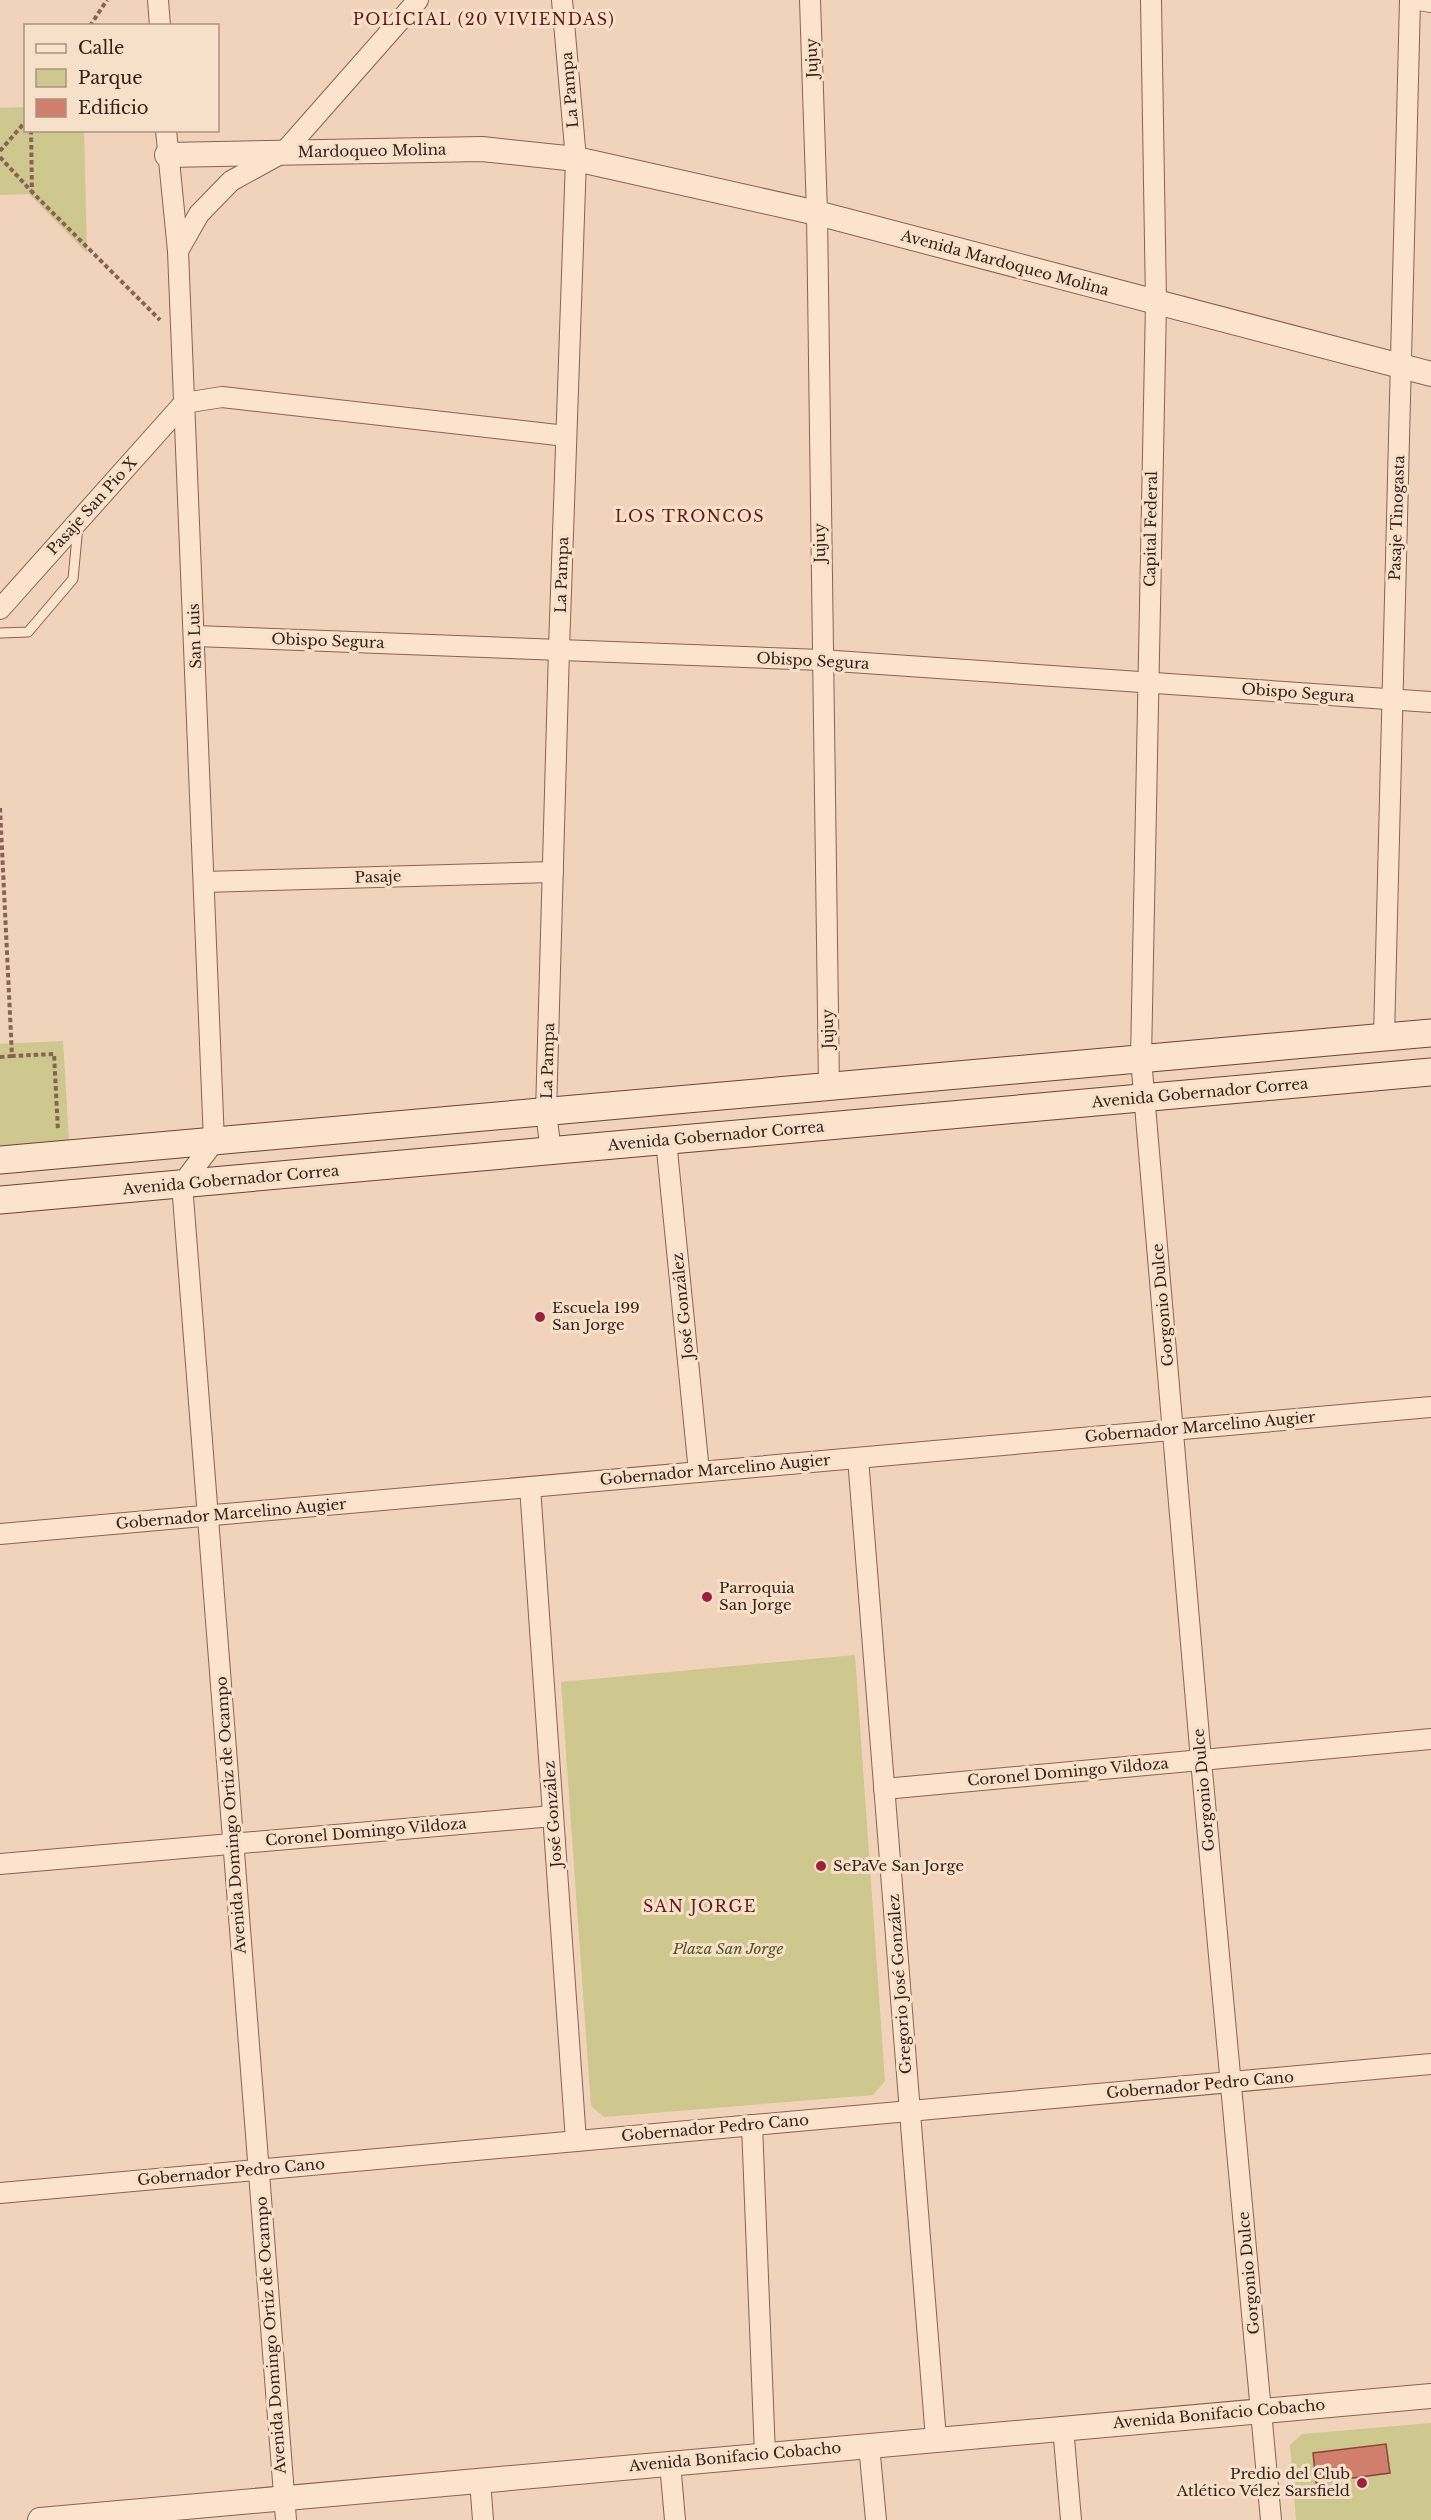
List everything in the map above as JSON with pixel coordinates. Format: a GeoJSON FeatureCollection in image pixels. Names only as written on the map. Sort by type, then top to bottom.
{"type":"FeatureCollection","features":[{"type":"Feature","properties":{"kind":"main road"},"geometry":{"type":"LineString","coordinates":[[0,1160],[1431,1033]]}},
{"type":"Feature","properties":{"kind":"main road","name":"Avenida Gobernador Correa"},"geometry":{"type":"LineString","coordinates":[[0,1200],[1431,1072]]}},
{"type":"Feature","properties":{"kind":"street"},"geometry":{"type":"LineString","coordinates":[[158,0],[160,24]]}},
{"type":"Feature","properties":{"kind":"street"},"geometry":{"type":"LineString","coordinates":[[178,251],[199,214],[231,181],[284,152],[418,0]]}},
{"type":"Feature","properties":{"kind":"street","name":"La Pampa"},"geometry":{"type":"LineString","coordinates":[[551,1151],[546,1113],[576,159],[562,0]]}},
{"type":"Feature","properties":{"kind":"street","name":"Jujuy"},"geometry":{"type":"LineString","coordinates":[[810,0],[818,213],[829,1087]]}},
{"type":"Feature","properties":{"kind":"street","name":"Capital Federal"},"geometry":{"type":"LineString","coordinates":[[1141,1059],[1156,303],[1151,0]]}},
{"type":"Feature","properties":{"kind":"street","name":"Pasaje Tinogasta"},"geometry":{"type":"LineString","coordinates":[[1384,1037],[1391,699],[1403,367],[1410,0]]}},
{"type":"Feature","properties":{"kind":"street"},"geometry":{"type":"LineString","coordinates":[[1418,0],[1431,2]]}},
{"type":"Feature","properties":{"kind":"street","name":"San Luis"},"geometry":{"type":"LineString","coordinates":[[166,132],[178,251],[214,1142]]}},
{"type":"Feature","properties":{"kind":"street","name":"Mardoqueo Molina"},"geometry":{"type":"LineString","coordinates":[[167,155],[482,149],[576,159]]}},
{"type":"Feature","properties":{"kind":"street","name":"Avenida Mardoqueo Molina"},"geometry":{"type":"LineString","coordinates":[[576,159],[818,213],[1431,374]]}},
{"type":"Feature","properties":{"kind":"street"},"geometry":{"type":"LineString","coordinates":[[184,403],[222,397],[566,436]]}},
{"type":"Feature","properties":{"kind":"street","name":"Pasaje San Pio X"},"geometry":{"type":"LineString","coordinates":[[4,600],[184,403]]}},
{"type":"Feature","properties":{"kind":"street","name":"Obispo Segura"},"geometry":{"type":"LineString","coordinates":[[195,636],[822,660],[1431,702]]}},
{"type":"Feature","properties":{"kind":"street","name":"Pasaje"},"geometry":{"type":"LineString","coordinates":[[204,882],[553,872]]}},
{"type":"Feature","properties":{"kind":"street","name":"Gorgonio Dulce"},"geometry":{"type":"LineString","coordinates":[[1141,1059],[1201,1760],[1263,2411],[1271,2520]]}},
{"type":"Feature","properties":{"kind":"street","name":"José González"},"geometry":{"type":"LineString","coordinates":[[666,1140],[699,1472]]}},
{"type":"Feature","properties":{"kind":"street"},"geometry":{"type":"LineString","coordinates":[[182,1184],[214,1142]]}},
{"type":"Feature","properties":{"kind":"street","name":"Avenida Domingo Ortiz de Ocampo"},"geometry":{"type":"LineString","coordinates":[[182,1184],[285,2509]]}},
{"type":"Feature","properties":{"kind":"street","name":"Gobernador Marcelino Augier"},"geometry":{"type":"LineString","coordinates":[[0,1534],[1431,1407]]}},
{"type":"Feature","properties":{"kind":"street","name":"Gregorio José González"},"geometry":{"type":"LineString","coordinates":[[858,1458],[936,2439]]}},
{"type":"Feature","properties":{"kind":"street","name":"José González"},"geometry":{"type":"LineString","coordinates":[[530,1487],[576,2141]]}},
{"type":"Feature","properties":{"kind":"street","name":"Coronel Domingo Vildoza"},"geometry":{"type":"LineString","coordinates":[[884,1789],[1431,1739]]}},
{"type":"Feature","properties":{"kind":"street","name":"Coronel Domingo Vildoza"},"geometry":{"type":"LineString","coordinates":[[0,1864],[553,1816]]}},
{"type":"Feature","properties":{"kind":"street","name":"Gobernador Pedro Cano"},"geometry":{"type":"LineString","coordinates":[[0,2193],[1431,2064]]}},
{"type":"Feature","properties":{"kind":"street"},"geometry":{"type":"LineString","coordinates":[[752,2125],[765,2455]]}},
{"type":"Feature","properties":{"kind":"street","name":"Avenida Bonifacio Cobacho"},"geometry":{"type":"LineString","coordinates":[[40,2520],[285,2509],[480,2480],[1431,2396]]}},
{"type":"Feature","properties":{"kind":"street"},"geometry":{"type":"LineString","coordinates":[[1063,2427],[1071,2520]]}},
{"type":"Feature","properties":{"kind":"street"},"geometry":{"type":"LineString","coordinates":[[869,2445],[876,2520]]}},
{"type":"Feature","properties":{"kind":"street"},"geometry":{"type":"LineString","coordinates":[[670,2463],[675,2520]]}},
{"type":"Feature","properties":{"kind":"street"},"geometry":{"type":"LineString","coordinates":[[480,2480],[483,2520]]}},
{"type":"Feature","properties":{"kind":"lane"},"geometry":{"type":"LineString","coordinates":[[0,633],[28,632],[73,579],[79,520]]}},
{"type":"Feature","properties":{"kind":"path"},"geometry":{"type":"LineString","coordinates":[[91,24],[108,0]]}},
{"type":"Feature","properties":{"kind":"path"},"geometry":{"type":"LineString","coordinates":[[0,151],[24,123]]}},
{"type":"Feature","properties":{"kind":"path"},"geometry":{"type":"LineString","coordinates":[[31,132],[32,192]]}},
{"type":"Feature","properties":{"kind":"path"},"geometry":{"type":"LineString","coordinates":[[0,157],[182,342]]}},
{"type":"Feature","properties":{"kind":"path"},"geometry":{"type":"LineString","coordinates":[[0,808],[12,1056]]}},
{"type":"Feature","properties":{"kind":"path"},"geometry":{"type":"LineString","coordinates":[[0,1057],[54,1054],[60,1155]]}},
{"type":"Feature","properties":{"kind":"green space"},"geometry":{"type":"Polygon","coordinates":[[[24,107],[24,132],[84,132],[87,253],[29,194],[0,195],[0,108],[24,107]]]}},
{"type":"Feature","properties":{"kind":"green space"},"geometry":{"type":"Polygon","coordinates":[[[63,1041],[69,1141],[0,1147],[0,1044],[63,1041]]]}},
{"type":"Feature","properties":{"kind":"green space","name":"Plaza San Jorge"},"geometry":{"type":"Polygon","coordinates":[[[855,1655],[885,2081],[873,2095],[604,2117],[591,2106],[561,1682],[855,1655]]]}},
{"type":"Feature","properties":{"kind":"green space","name":"Predio del Club Atlético Vélez Sarsfield"},"geometry":{"type":"Polygon","coordinates":[[[1431,2423],[1431,2520],[1296,2520],[1290,2445],[1302,2434],[1431,2423]]]}},
{"type":"Feature","properties":{"kind":"building"},"geometry":{"type":"Polygon","coordinates":[[[1386,2444],[1390,2473],[1316,2483],[1313,2453],[1386,2444]]]}},
{"type":"Feature","properties":{"kind":"place","name":"Escuela 199 San Jorge"},"geometry":{"type":"Point","coordinates":[540,1317]}},
{"type":"Feature","properties":{"kind":"place","name":"Parroquia San Jorge"},"geometry":{"type":"Point","coordinates":[707,1597]}},
{"type":"Feature","properties":{"kind":"place","name":"SePaVe San Jorge"},"geometry":{"type":"Point","coordinates":[821,1866]}},
{"type":"Feature","properties":{"kind":"place","name":"Predio del Club Atlético Vélez Sarsfield"},"geometry":{"type":"Point","coordinates":[1362,2483]}},
{"type":"Feature","properties":{"kind":"district","name":"POLICIAL (20 VIVIENDAS)"},"geometry":{"type":"Point","coordinates":[484,19]}},
{"type":"Feature","properties":{"kind":"district","name":"LOS TRONCOS"},"geometry":{"type":"Point","coordinates":[690,516]}},
{"type":"Feature","properties":{"kind":"district","name":"SAN JORGE"},"geometry":{"type":"Point","coordinates":[700,1906]}}]}
